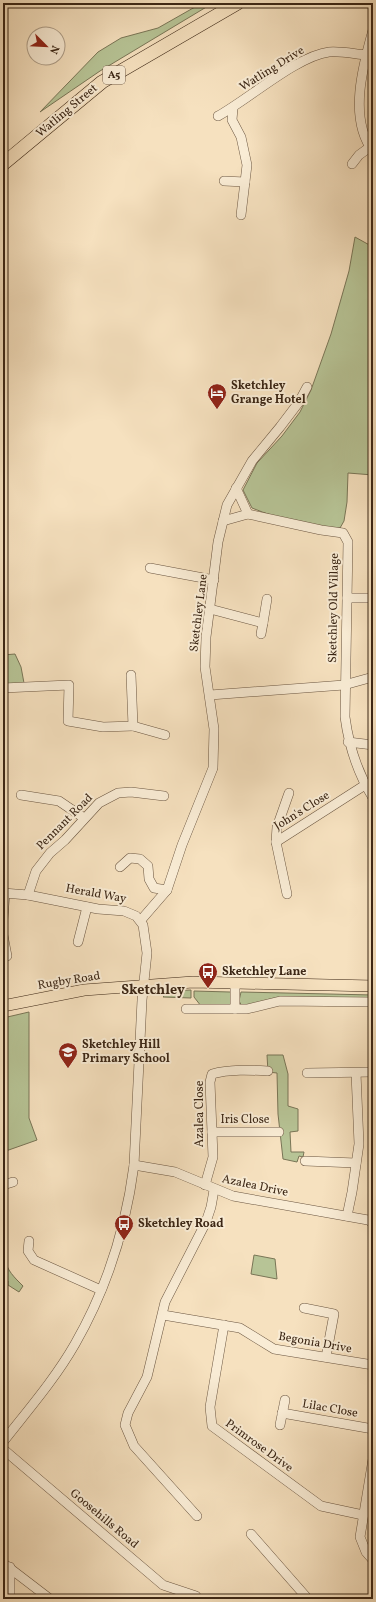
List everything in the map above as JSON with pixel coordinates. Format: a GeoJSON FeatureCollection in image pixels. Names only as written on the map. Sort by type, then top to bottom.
{"type":"FeatureCollection","features":[{"type":"Feature","properties":{"kind":"highway","name":"Watling Street"},"geometry":{"type":"LineString","coordinates":[[3,164],[102,82],[238,3]]}},
{"type":"Feature","properties":{"kind":"main road","name":"Rugby Road"},"geometry":{"type":"LineString","coordinates":[[3,1006],[84,990],[193,982],[373,986]]}},
{"type":"Feature","properties":{"kind":"street"},"geometry":{"type":"LineString","coordinates":[[352,164],[359,155],[372,149],[360,116],[360,98],[366,55],[373,30]]}},
{"type":"Feature","properties":{"kind":"street","name":"Watling Drive"},"geometry":{"type":"LineString","coordinates":[[218,116],[233,108],[302,62],[318,55],[331,52],[366,55]]}},
{"type":"Feature","properties":{"kind":"street"},"geometry":{"type":"LineString","coordinates":[[233,108],[232,120],[241,137],[246,156],[241,215]]}},
{"type":"Feature","properties":{"kind":"street"},"geometry":{"type":"LineString","coordinates":[[224,181],[245,182]]}},
{"type":"Feature","properties":{"kind":"street","name":"Sketchley Lane"},"geometry":{"type":"LineString","coordinates":[[141,920],[167,890],[182,845],[213,768],[214,729],[205,667],[206,637],[218,542],[227,505],[252,462],[299,402],[307,387]]}},
{"type":"Feature","properties":{"kind":"street"},"geometry":{"type":"LineString","coordinates":[[236,488],[248,514]]}},
{"type":"Feature","properties":{"kind":"street","name":"Sketchley Old Village"},"geometry":{"type":"LineString","coordinates":[[223,521],[248,514],[321,530],[343,533],[348,542],[344,685],[345,717],[348,742],[365,785],[373,798]]}},
{"type":"Feature","properties":{"kind":"street"},"geometry":{"type":"LineString","coordinates":[[150,568],[214,580]]}},
{"type":"Feature","properties":{"kind":"street"},"geometry":{"type":"LineString","coordinates":[[347,598],[373,598]]}},
{"type":"Feature","properties":{"kind":"street"},"geometry":{"type":"LineString","coordinates":[[261,634],[268,599]]}},
{"type":"Feature","properties":{"kind":"street"},"geometry":{"type":"LineString","coordinates":[[210,609],[263,623]]}},
{"type":"Feature","properties":{"kind":"street"},"geometry":{"type":"LineString","coordinates":[[131,675],[133,726]]}},
{"type":"Feature","properties":{"kind":"street"},"geometry":{"type":"LineString","coordinates":[[210,695],[344,685],[373,677]]}},
{"type":"Feature","properties":{"kind":"street"},"geometry":{"type":"LineString","coordinates":[[3,688],[69,685],[68,721],[103,727],[133,726],[165,735]]}},
{"type":"Feature","properties":{"kind":"street"},"geometry":{"type":"LineString","coordinates":[[348,742],[373,745]]}},
{"type":"Feature","properties":{"kind":"street","name":"John's Close"},"geometry":{"type":"LineString","coordinates":[[287,894],[276,842],[365,785]]}},
{"type":"Feature","properties":{"kind":"street","name":"Pennant Road"},"geometry":{"type":"LineString","coordinates":[[28,895],[36,871],[50,853],[65,840],[84,818],[100,803],[118,793],[131,792],[164,796]]}},
{"type":"Feature","properties":{"kind":"street"},"geometry":{"type":"LineString","coordinates":[[276,842],[277,827],[289,793]]}},
{"type":"Feature","properties":{"kind":"street"},"geometry":{"type":"LineString","coordinates":[[21,795],[59,801],[84,818]]}},
{"type":"Feature","properties":{"kind":"street"},"geometry":{"type":"LineString","coordinates":[[120,867],[130,858],[140,859],[148,866],[149,879],[154,888],[167,890]]}},
{"type":"Feature","properties":{"kind":"street"},"geometry":{"type":"LineString","coordinates":[[3,919],[4,893]]}},
{"type":"Feature","properties":{"kind":"street","name":"Herald Way"},"geometry":{"type":"LineString","coordinates":[[4,893],[28,895],[87,907],[132,913],[141,920]]}},
{"type":"Feature","properties":{"kind":"street"},"geometry":{"type":"LineString","coordinates":[[78,942],[87,907]]}},
{"type":"Feature","properties":{"kind":"street"},"geometry":{"type":"LineString","coordinates":[[3,1442],[60,1368],[88,1319],[101,1290],[126,1211],[134,1165],[142,1000],[147,945],[145,931],[141,920]]}},
{"type":"Feature","properties":{"kind":"street"},"geometry":{"type":"LineString","coordinates":[[3,935],[7,956]]}},
{"type":"Feature","properties":{"kind":"street"},"geometry":{"type":"LineString","coordinates":[[235,983],[235,1009]]}},
{"type":"Feature","properties":{"kind":"street"},"geometry":{"type":"LineString","coordinates":[[190,1006],[247,1009],[280,1001],[373,1002]]}},
{"type":"Feature","properties":{"kind":"street","name":"Azalea Close"},"geometry":{"type":"LineString","coordinates":[[206,1185],[213,1157],[210,1082],[212,1074],[251,1070],[268,1071]]}},
{"type":"Feature","properties":{"kind":"street"},"geometry":{"type":"LineString","coordinates":[[307,1073],[318,1070],[356,1073],[373,1072]]}},
{"type":"Feature","properties":{"kind":"street"},"geometry":{"type":"LineString","coordinates":[[347,1216],[358,1144],[356,1073]]}},
{"type":"Feature","properties":{"kind":"street","name":"Iris Close"},"geometry":{"type":"LineString","coordinates":[[212,1132],[279,1132]]}},
{"type":"Feature","properties":{"kind":"street"},"geometry":{"type":"LineString","coordinates":[[306,1161],[356,1163]]}},
{"type":"Feature","properties":{"kind":"street","name":"Azalea Drive"},"geometry":{"type":"LineString","coordinates":[[134,1165],[174,1172],[206,1185],[214,1190],[233,1196],[368,1220],[373,1224]]}},
{"type":"Feature","properties":{"kind":"street"},"geometry":{"type":"LineString","coordinates":[[3,1185],[13,1182]]}},
{"type":"Feature","properties":{"kind":"street"},"geometry":{"type":"LineString","coordinates":[[197,1516],[134,1446],[125,1426],[128,1413],[147,1377],[165,1302],[206,1222],[212,1207],[214,1190]]}},
{"type":"Feature","properties":{"kind":"street"},"geometry":{"type":"LineString","coordinates":[[29,1241],[28,1251],[34,1260],[101,1290]]}},
{"type":"Feature","properties":{"kind":"street"},"geometry":{"type":"LineString","coordinates":[[304,1308],[334,1314],[326,1357]]}},
{"type":"Feature","properties":{"kind":"street","name":"Begonia Drive"},"geometry":{"type":"LineString","coordinates":[[163,1315],[240,1328],[274,1349],[373,1365]]}},
{"type":"Feature","properties":{"kind":"street","name":"Primrose Drive"},"geometry":{"type":"LineString","coordinates":[[224,1325],[210,1407],[212,1426],[321,1506],[363,1515]]}},
{"type":"Feature","properties":{"kind":"street"},"geometry":{"type":"LineString","coordinates":[[280,1425],[284,1400]]}},
{"type":"Feature","properties":{"kind":"street","name":"Lilac Close"},"geometry":{"type":"LineString","coordinates":[[282,1413],[373,1429]]}},
{"type":"Feature","properties":{"kind":"street","name":"Goosehills Road"},"geometry":{"type":"LineString","coordinates":[[3,1448],[163,1584],[196,1596]]}},
{"type":"Feature","properties":{"kind":"street"},"geometry":{"type":"LineString","coordinates":[[373,1459],[360,1538],[366,1552],[373,1560]]}},
{"type":"Feature","properties":{"kind":"street"},"geometry":{"type":"LineString","coordinates":[[251,1534],[308,1599]]}},
{"type":"Feature","properties":{"kind":"street"},"geometry":{"type":"LineString","coordinates":[[6,1565],[10,1599]]}},
{"type":"Feature","properties":{"kind":"street"},"geometry":{"type":"LineString","coordinates":[[6,1565],[50,1599]]}},
{"type":"Feature","properties":{"kind":"green space"},"geometry":{"type":"Polygon","coordinates":[[[202,3],[213,3],[100,71],[40,112],[98,52],[121,38],[158,28],[202,3]]]}},
{"type":"Feature","properties":{"kind":"green space"},"geometry":{"type":"Polygon","coordinates":[[[355,237],[373,247],[373,475],[348,473],[347,502],[344,521],[340,528],[329,528],[307,525],[273,516],[252,508],[243,490],[257,463],[282,436],[300,412],[311,390],[331,334],[349,271],[355,237]]]}},
{"type":"Feature","properties":{"kind":"green space"},"geometry":{"type":"Polygon","coordinates":[[[15,654],[21,667],[24,683],[3,685],[3,655],[15,654]]]}},
{"type":"Feature","properties":{"kind":"green space"},"geometry":{"type":"Polygon","coordinates":[[[191,990],[191,998],[163,997],[169,991],[191,990]]]}},
{"type":"Feature","properties":{"kind":"green space"},"geometry":{"type":"Polygon","coordinates":[[[194,991],[230,992],[232,994],[231,1004],[229,1006],[201,1006],[194,997],[194,991]]]}},
{"type":"Feature","properties":{"kind":"green space"},"geometry":{"type":"Polygon","coordinates":[[[241,992],[373,995],[373,1001],[242,1006],[239,1001],[241,992]]]}},
{"type":"Feature","properties":{"kind":"green space"},"geometry":{"type":"Polygon","coordinates":[[[29,1012],[29,1118],[37,1140],[3,1152],[3,1018],[29,1012]]]}},
{"type":"Feature","properties":{"kind":"green space"},"geometry":{"type":"Polygon","coordinates":[[[267,1055],[283,1055],[288,1074],[288,1106],[298,1109],[298,1131],[290,1132],[291,1152],[304,1152],[303,1157],[299,1156],[297,1162],[283,1159],[278,1114],[277,1073],[268,1072],[267,1055]]]}},
{"type":"Feature","properties":{"kind":"green space"},"geometry":{"type":"Polygon","coordinates":[[[254,1255],[275,1259],[277,1279],[251,1274],[254,1255]]]}},
{"type":"Feature","properties":{"kind":"green space"},"geometry":{"type":"Polygon","coordinates":[[[3,1257],[5,1258],[11,1274],[23,1286],[19,1292],[8,1285],[8,1281],[3,1277],[3,1257]]]}},
{"type":"Feature","properties":{"kind":"place","name":"Sketchley Grange Hotel"},"geometry":{"type":"Point","coordinates":[217,410]}},
{"type":"Feature","properties":{"kind":"place","name":"Sketchley Lane"},"geometry":{"type":"Point","coordinates":[208,989]}},
{"type":"Feature","properties":{"kind":"place","name":"Sketchley Hill Primary School"},"geometry":{"type":"Point","coordinates":[68,1069]}},
{"type":"Feature","properties":{"kind":"place","name":"Sketchley Road"},"geometry":{"type":"Point","coordinates":[124,1241]}},
{"type":"Feature","properties":{"kind":"district","name":"Sketchley"},"geometry":{"type":"Point","coordinates":[153,990]}}]}
